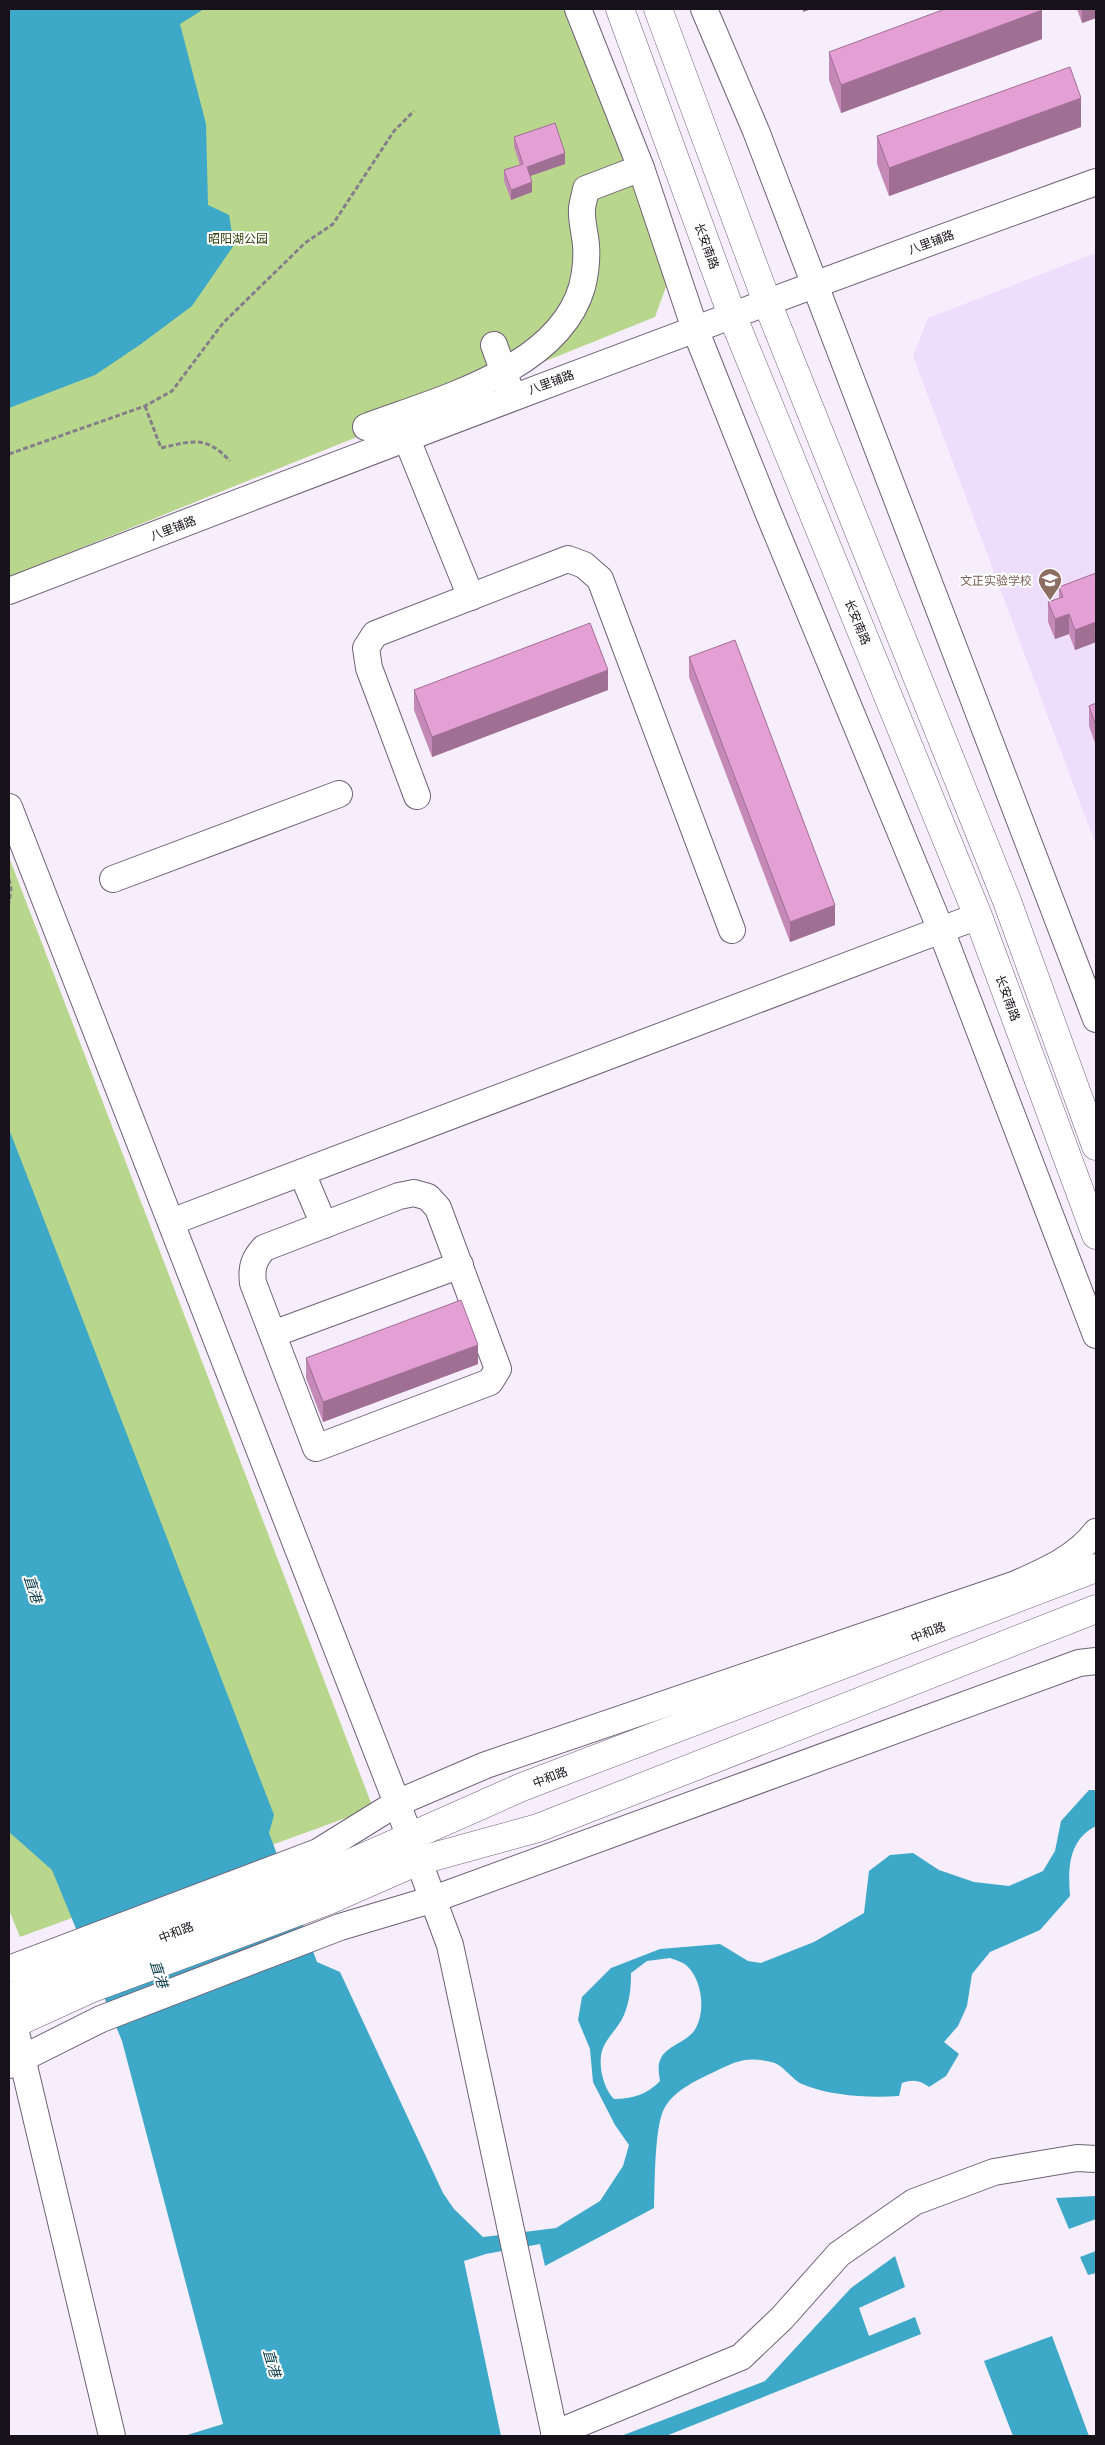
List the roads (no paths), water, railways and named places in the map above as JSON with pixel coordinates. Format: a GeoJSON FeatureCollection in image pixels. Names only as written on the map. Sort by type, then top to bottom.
{"type":"FeatureCollection","features":[{"type":"Feature","properties":{"kind":"main road","name":"长安南路"},"geometry":{"type":"LineString","coordinates":[[620,9],[732,315],[978,916],[1096,1235]]}},
{"type":"Feature","properties":{"kind":"main road"},"geometry":{"type":"LineString","coordinates":[[658,9],[767,302],[1007,901],[1096,1146]]}},
{"type":"Feature","properties":{"kind":"main road","name":"中和路"},"geometry":{"type":"LineString","coordinates":[[414,1850],[522,1787],[1096,1568]]}},
{"type":"Feature","properties":{"kind":"main road","name":"中和路"},"geometry":{"type":"LineString","coordinates":[[10,2012],[80,1967],[321,1877],[414,1850],[538,1828],[1096,1609]]}},
{"type":"Feature","properties":{"kind":"street"},"geometry":{"type":"LineString","coordinates":[[578,9],[641,168],[695,329],[768,512],[941,930],[1096,1335]]}},
{"type":"Feature","properties":{"kind":"street"},"geometry":{"type":"LineString","coordinates":[[704,9],[756,131],[1096,1019]]}},
{"type":"Feature","properties":{"kind":"street"},"geometry":{"type":"LineString","coordinates":[[366,427],[479,384],[521,360],[548,341],[572,313],[583,276],[586,248],[582,209],[586,189],[641,168]]}},
{"type":"Feature","properties":{"kind":"street","name":"八里铺路"},"geometry":{"type":"LineString","coordinates":[[9,592],[512,396],[1096,182]]}},
{"type":"Feature","properties":{"kind":"street"},"geometry":{"type":"LineString","coordinates":[[494,345],[512,396]]}},
{"type":"Feature","properties":{"kind":"street"},"geometry":{"type":"LineString","coordinates":[[406,437],[471,597]]}},
{"type":"Feature","properties":{"kind":"street"},"geometry":{"type":"LineString","coordinates":[[417,796],[369,668],[366,648],[375,634],[568,559],[584,565],[600,579],[732,930]]}},
{"type":"Feature","properties":{"kind":"street"},"geometry":{"type":"LineString","coordinates":[[113,879],[339,794]]}},
{"type":"Feature","properties":{"kind":"street"},"geometry":{"type":"LineString","coordinates":[[9,807],[397,1803],[450,1945],[554,2435],[741,2357],[782,2318],[839,2254],[914,2202],[994,2172],[1077,2158],[1096,2159]]}},
{"type":"Feature","properties":{"kind":"street"},"geometry":{"type":"LineString","coordinates":[[171,1222],[978,916]]}},
{"type":"Feature","properties":{"kind":"street"},"geometry":{"type":"LineString","coordinates":[[302,1173],[324,1225]]}},
{"type":"Feature","properties":{"kind":"street"},"geometry":{"type":"LineString","coordinates":[[414,1194],[428,1197],[438,1208],[460,1265],[498,1369],[490,1382],[316,1448],[253,1282],[251,1270],[256,1257],[264,1248],[399,1196],[414,1194]]}},
{"type":"Feature","properties":{"kind":"street"},"geometry":{"type":"LineString","coordinates":[[273,1334],[460,1265]]}},
{"type":"Feature","properties":{"kind":"street"},"geometry":{"type":"LineString","coordinates":[[321,1877],[397,1803],[486,1765],[1016,1584],[1060,1564],[1091,1539],[1096,1532]]}},
{"type":"Feature","properties":{"kind":"street"},"geometry":{"type":"LineString","coordinates":[[16,2062],[101,2019],[340,1927],[434,1899],[1079,1663],[1096,1661]]}},
{"type":"Feature","properties":{"kind":"street"},"geometry":{"type":"LineString","coordinates":[[9,1970],[80,1967]]}},
{"type":"Feature","properties":{"kind":"street"},"geometry":{"type":"LineString","coordinates":[[10,2012],[16,2062],[112,2436]]}},
{"type":"Feature","properties":{"kind":"water"},"geometry":{"type":"Polygon","coordinates":[[[9,9],[204,9],[180,24],[206,124],[208,205],[229,215],[234,245],[192,306],[141,344],[95,375],[9,408],[9,9]]]}},
{"type":"Feature","properties":{"kind":"water","name":"直港"},"geometry":{"type":"Polygon","coordinates":[[[9,1129],[274,1815],[269,1833],[317,1962],[340,1972],[443,2193],[454,2209],[483,2237],[556,2228],[600,2201],[623,2166],[629,2145],[615,2125],[593,2082],[590,2049],[578,2020],[582,1997],[611,1968],[660,1949],[720,1944],[748,1961],[761,1963],[814,1942],[864,1913],[869,1871],[890,1855],[913,1853],[939,1870],[974,1882],[1009,1886],[1043,1871],[1055,1851],[1061,1821],[1089,1790],[1096,1790],[1096,1826],[1080,1839],[1075,1847],[1070,1866],[1070,1896],[1040,1930],[990,1952],[972,1974],[967,2006],[958,2026],[944,2042],[959,2054],[946,2076],[929,2087],[916,2081],[902,2083],[899,2096],[875,2097],[837,2094],[813,2088],[794,2079],[775,2063],[763,2060],[755,2059],[735,2062],[687,2086],[674,2095],[665,2107],[661,2116],[657,2141],[654,2208],[545,2266],[540,2244],[486,2254],[464,2261],[501,2436],[184,2436],[223,2424],[122,2041],[52,1870],[9,1832],[9,1129]],[[670,1958],[647,1961],[631,1973],[630,1994],[626,2010],[601,2054],[604,2082],[614,2099],[639,2095],[655,2086],[660,2081],[659,2063],[661,2058],[672,2047],[691,2035],[698,2024],[701,1998],[697,1980],[687,1966],[670,1958]]]}},
{"type":"Feature","properties":{"kind":"water"},"geometry":{"type":"Polygon","coordinates":[[[1096,2196],[1096,2219],[1069,2229],[1056,2198],[1096,2196]]]}},
{"type":"Feature","properties":{"kind":"water"},"geometry":{"type":"Polygon","coordinates":[[[1096,2251],[1096,2273],[1088,2275],[1080,2257],[1096,2251]]]}},
{"type":"Feature","properties":{"kind":"water"},"geometry":{"type":"Polygon","coordinates":[[[895,2256],[905,2287],[859,2308],[869,2336],[915,2317],[921,2334],[666,2436],[621,2436],[765,2381],[851,2288],[895,2256]]]}},
{"type":"Feature","properties":{"kind":"water"},"geometry":{"type":"Polygon","coordinates":[[[1052,2336],[1089,2436],[1013,2436],[984,2361],[1052,2336]]]}},
{"type":"Feature","properties":{"kind":"place","name":"文正实验学校"},"geometry":{"type":"Point","coordinates":[1050,601]}},
{"type":"Feature","properties":{"kind":"park label","name":"昭阳湖公园"},"geometry":{"type":"Point","coordinates":[238,238]}}]}
